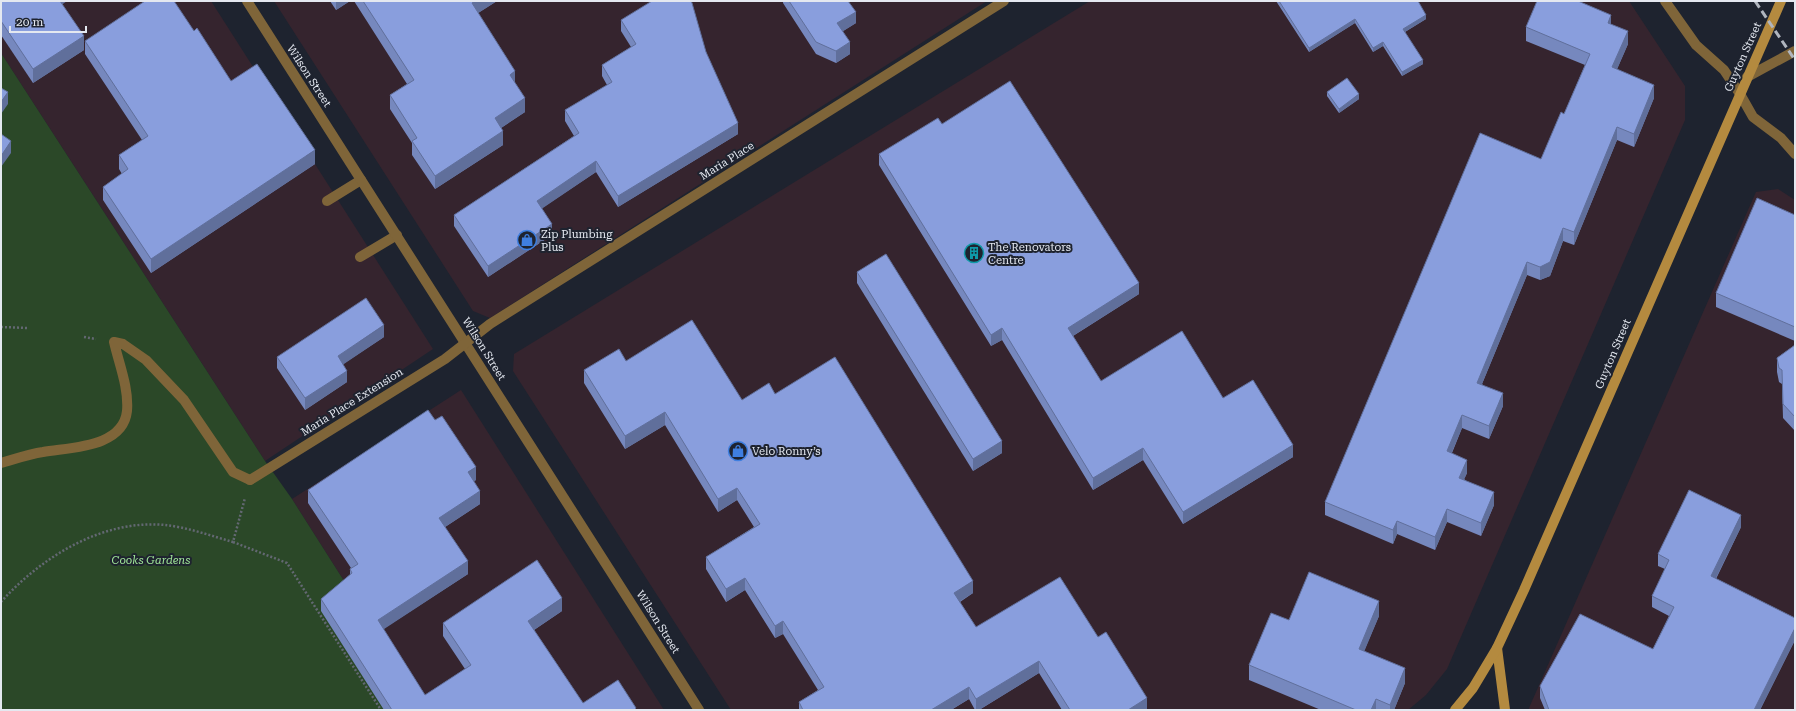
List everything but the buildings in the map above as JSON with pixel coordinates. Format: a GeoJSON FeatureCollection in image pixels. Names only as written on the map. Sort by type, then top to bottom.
{"type":"FeatureCollection","features":[{"type":"Feature","properties":{"kind":"main road","name":"Guyton Street"},"geometry":{"type":"LineString","coordinates":[[1455,710],[1472,688],[1497,648],[1527,583],[1781,1]]}},
{"type":"Feature","properties":{"kind":"main road"},"geometry":{"type":"LineString","coordinates":[[1497,648],[1505,710]]}},
{"type":"Feature","properties":{"kind":"street","name":"Wilson Street"},"geometry":{"type":"LineString","coordinates":[[247,1],[699,710]]}},
{"type":"Feature","properties":{"kind":"street","name":"Maria Place"},"geometry":{"type":"LineString","coordinates":[[465,343],[490,324],[1004,1]]}},
{"type":"Feature","properties":{"kind":"street"},"geometry":{"type":"LineString","coordinates":[[1665,1],[1696,45],[1724,70],[1753,117],[1781,138],[1795,154]]}},
{"type":"Feature","properties":{"kind":"street"},"geometry":{"type":"LineString","coordinates":[[1747,77],[1795,51]]}},
{"type":"Feature","properties":{"kind":"street"},"geometry":{"type":"LineString","coordinates":[[327,201],[361,180]]}},
{"type":"Feature","properties":{"kind":"street"},"geometry":{"type":"LineString","coordinates":[[360,257],[397,236]]}},
{"type":"Feature","properties":{"kind":"street"},"geometry":{"type":"LineString","coordinates":[[1,463],[41,452],[90,446],[106,438],[123,426],[127,411],[126,392],[114,342],[123,344],[146,360],[184,400],[233,472],[250,480]]}},
{"type":"Feature","properties":{"kind":"street","name":"Maria Place Extension"},"geometry":{"type":"LineString","coordinates":[[250,480],[445,359],[465,343]]}},
{"type":"Feature","properties":{"kind":"path"},"geometry":{"type":"LineString","coordinates":[[1,327],[28,328]]}},
{"type":"Feature","properties":{"kind":"path"},"geometry":{"type":"LineString","coordinates":[[233,542],[250,480]]}},
{"type":"Feature","properties":{"kind":"path"},"geometry":{"type":"LineString","coordinates":[[1,602],[32,572],[55,556],[100,534],[135,524],[166,525],[233,542],[287,562],[380,710]]}},
{"type":"Feature","properties":{"kind":"shaded area"},"geometry":{"type":"Polygon","coordinates":[[[1,1],[211,1],[433,349],[265,461],[1,53],[1,1]]]}},
{"type":"Feature","properties":{"kind":"shaded area"},"geometry":{"type":"Polygon","coordinates":[[[274,1],[987,1],[490,318],[473,311],[274,1]]]}},
{"type":"Feature","properties":{"kind":"shaded area"},"geometry":{"type":"Polygon","coordinates":[[[1090,1],[1629,1],[1685,86],[1685,120],[1447,669],[1426,695],[1408,710],[731,710],[513,371],[514,354],[1090,1]]]}},
{"type":"Feature","properties":{"kind":"shaded area"},"geometry":{"type":"Polygon","coordinates":[[[1778,189],[1795,200],[1795,710],[1529,710],[1756,192],[1778,189]]]}},
{"type":"Feature","properties":{"kind":"shaded area"},"geometry":{"type":"Polygon","coordinates":[[[461,390],[664,710],[426,710],[292,499],[461,390]]]}},
{"type":"Feature","properties":{"kind":"green space","name":"Cooks Gardens"},"geometry":{"type":"Polygon","coordinates":[[[1,53],[265,461],[292,499],[426,710],[1,710],[1,53]]]}},
{"type":"Feature","properties":{"kind":"railway"},"geometry":{"type":"LineString","coordinates":[[1755,1],[1795,60]]}},
{"type":"Feature","properties":{"kind":"place","name":"Zip Plumbing Plus"},"geometry":{"type":"Point","coordinates":[527,240]}},
{"type":"Feature","properties":{"kind":"place","name":"The Renovators Centre"},"geometry":{"type":"Point","coordinates":[974,253]}},
{"type":"Feature","properties":{"kind":"place","name":"Velo Ronny’s"},"geometry":{"type":"Point","coordinates":[738,451]}}]}
